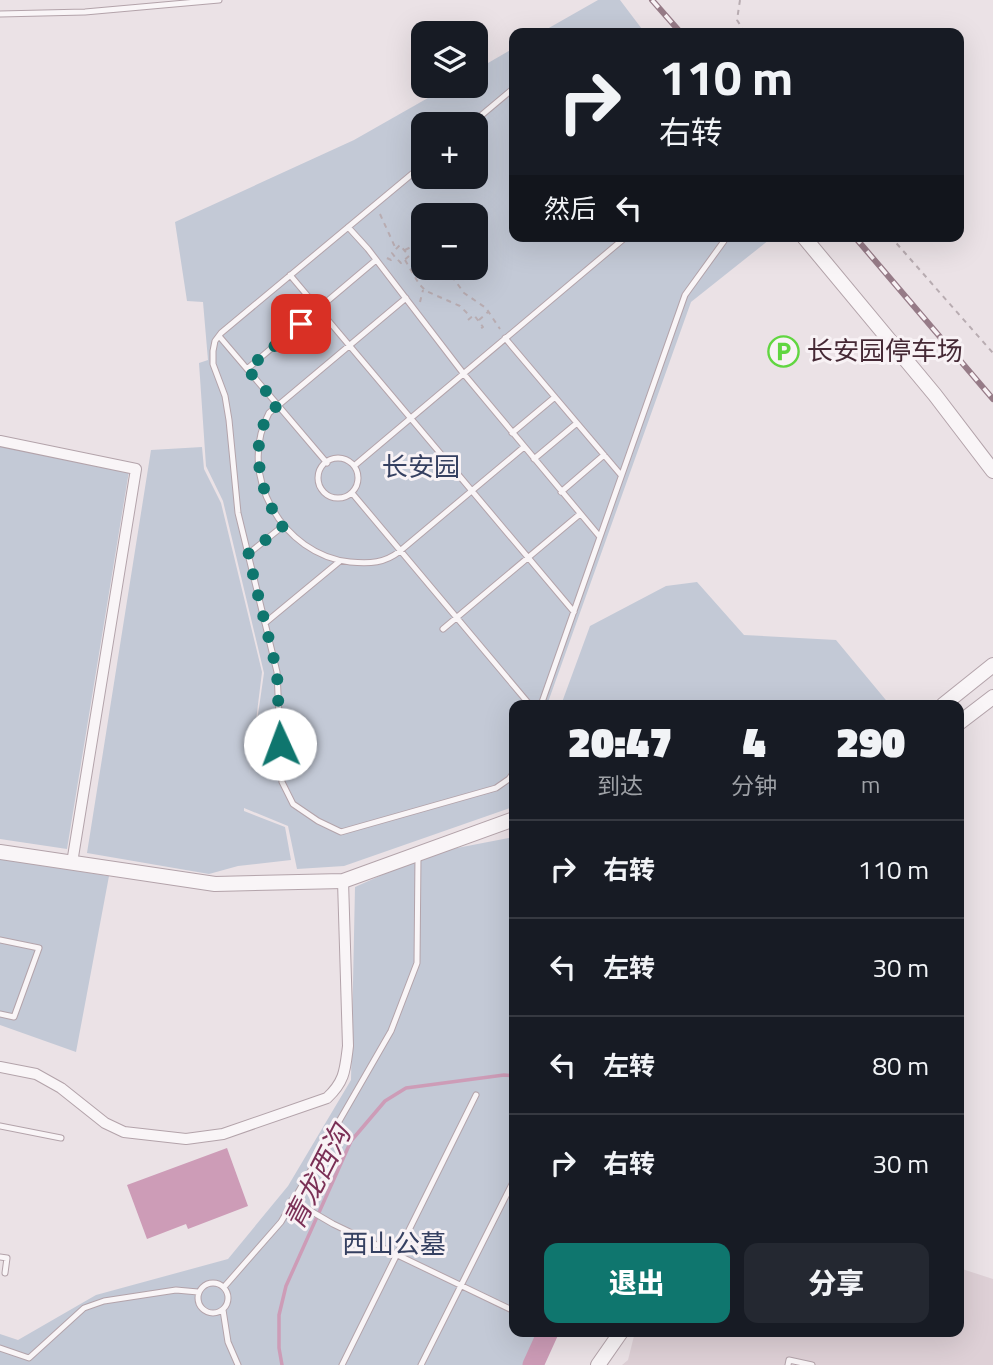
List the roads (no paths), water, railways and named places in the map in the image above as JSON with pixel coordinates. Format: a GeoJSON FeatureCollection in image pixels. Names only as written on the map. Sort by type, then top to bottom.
{"type":"FeatureCollection","features":[{"type":"Feature","properties":{"kind":"street"},"geometry":{"type":"LineString","coordinates":[[808,242],[935,395],[993,471]]}},
{"type":"Feature","properties":{"kind":"street"},"geometry":{"type":"LineString","coordinates":[[0,441],[136,469],[72,863]]}},
{"type":"Feature","properties":{"kind":"street"},"geometry":{"type":"LineString","coordinates":[[949,700],[993,665]]}},
{"type":"Feature","properties":{"kind":"street"},"geometry":{"type":"LineString","coordinates":[[964,719],[993,697]]}},
{"type":"Feature","properties":{"kind":"street"},"geometry":{"type":"LineString","coordinates":[[0,852],[215,884],[343,881],[509,821]]}},
{"type":"Feature","properties":{"kind":"street"},"geometry":{"type":"LineString","coordinates":[[0,1067],[36,1074],[61,1088],[105,1123],[124,1132],[186,1139],[223,1134],[327,1098],[340,1085],[348,1046],[343,881]]}},
{"type":"Feature","properties":{"kind":"street"},"geometry":{"type":"LineString","coordinates":[[598,1365],[618,1337]]}},
{"type":"Feature","properties":{"kind":"lane"},"geometry":{"type":"LineString","coordinates":[[0,14],[85,12],[219,0]]}},
{"type":"Feature","properties":{"kind":"lane"},"geometry":{"type":"LineString","coordinates":[[485,112],[509,92]]}},
{"type":"Feature","properties":{"kind":"lane"},"geometry":{"type":"LineString","coordinates":[[411,175],[219,336],[213,351],[213,364],[225,396],[238,513],[277,672],[282,782],[293,804],[341,832],[496,788],[509,779]]}},
{"type":"Feature","properties":{"kind":"lane"},"geometry":{"type":"LineString","coordinates":[[348,227],[463,373],[600,537]]}},
{"type":"Feature","properties":{"kind":"lane"},"geometry":{"type":"LineString","coordinates":[[354,466],[620,242]]}},
{"type":"Feature","properties":{"kind":"lane"},"geometry":{"type":"LineString","coordinates":[[543,700],[685,295],[723,242]]}},
{"type":"Feature","properties":{"kind":"lane"},"geometry":{"type":"LineString","coordinates":[[247,369],[376,260]]}},
{"type":"Feature","properties":{"kind":"lane"},"geometry":{"type":"LineString","coordinates":[[290,275],[574,612]]}},
{"type":"Feature","properties":{"kind":"lane"},"geometry":{"type":"LineString","coordinates":[[406,298],[278,405],[263,423],[259,467],[268,502],[283,526],[321,555],[340,561],[383,562],[400,551],[524,447]]}},
{"type":"Feature","properties":{"kind":"lane"},"geometry":{"type":"LineString","coordinates":[[219,336],[327,463]]}},
{"type":"Feature","properties":{"kind":"lane"},"geometry":{"type":"LineString","coordinates":[[505,338],[621,475]]}},
{"type":"Feature","properties":{"kind":"lane"},"geometry":{"type":"LineString","coordinates":[[512,433],[555,397]]}},
{"type":"Feature","properties":{"kind":"lane"},"geometry":{"type":"LineString","coordinates":[[534,459],[577,423]]}},
{"type":"Feature","properties":{"kind":"lane"},"geometry":{"type":"LineString","coordinates":[[561,492],[604,455]]}},
{"type":"Feature","properties":{"kind":"lane"},"geometry":{"type":"LineString","coordinates":[[343,459],[354,466],[358,478],[352,493],[337,498],[321,489],[319,476],[327,463],[343,459]]}},
{"type":"Feature","properties":{"kind":"lane"},"geometry":{"type":"LineString","coordinates":[[352,493],[526,700]]}},
{"type":"Feature","properties":{"kind":"lane"},"geometry":{"type":"LineString","coordinates":[[443,629],[580,514]]}},
{"type":"Feature","properties":{"kind":"lane"},"geometry":{"type":"LineString","coordinates":[[248,554],[283,526]]}},
{"type":"Feature","properties":{"kind":"lane"},"geometry":{"type":"LineString","coordinates":[[265,623],[340,561]]}},
{"type":"Feature","properties":{"kind":"lane"},"geometry":{"type":"LineString","coordinates":[[224,1287],[281,1222],[391,1031],[416,962],[418,853]]}},
{"type":"Feature","properties":{"kind":"lane"},"geometry":{"type":"LineString","coordinates":[[0,940],[40,948],[14,1017],[0,1014]]}},
{"type":"Feature","properties":{"kind":"lane"},"geometry":{"type":"LineString","coordinates":[[342,1365],[476,1095]]}},
{"type":"Feature","properties":{"kind":"lane"},"geometry":{"type":"LineString","coordinates":[[0,1126],[61,1138]]}},
{"type":"Feature","properties":{"kind":"lane"},"geometry":{"type":"LineString","coordinates":[[421,1365],[509,1190]]}},
{"type":"Feature","properties":{"kind":"lane"},"geometry":{"type":"LineString","coordinates":[[292,1200],[509,1309]]}},
{"type":"Feature","properties":{"kind":"lane"},"geometry":{"type":"LineString","coordinates":[[0,1257],[8,1258],[5,1273]]}},
{"type":"Feature","properties":{"kind":"lane"},"geometry":{"type":"LineString","coordinates":[[209,1283],[224,1287],[228,1301],[223,1310],[214,1314],[204,1311],[198,1303],[198,1293],[209,1283]]}},
{"type":"Feature","properties":{"kind":"lane"},"geometry":{"type":"LineString","coordinates":[[0,1348],[29,1358],[84,1308],[104,1301],[176,1290],[198,1293]]}},
{"type":"Feature","properties":{"kind":"lane"},"geometry":{"type":"LineString","coordinates":[[223,1310],[228,1342],[238,1365]]}},
{"type":"Feature","properties":{"kind":"lane"},"geometry":{"type":"LineString","coordinates":[[788,1365],[789,1360],[812,1365]]}},
{"type":"Feature","properties":{"kind":"waterway","name":"青龙西沟"},"geometry":{"type":"LineString","coordinates":[[282,1365],[279,1315],[286,1286],[351,1141],[385,1101],[406,1088],[509,1076]]}},
{"type":"Feature","properties":{"kind":"waterway"},"geometry":{"type":"LineString","coordinates":[[533,1365],[546,1337]]}},
{"type":"Feature","properties":{"kind":"railway"},"geometry":{"type":"LineString","coordinates":[[652,0],[677,28]]}},
{"type":"Feature","properties":{"kind":"railway"},"geometry":{"type":"LineString","coordinates":[[859,242],[993,399]]}},
{"type":"Feature","properties":{"kind":"place","name":"长安园停车场"},"geometry":{"type":"Point","coordinates":[784,351]}},
{"type":"Feature","properties":{"kind":"park label","name":"长安园"},"geometry":{"type":"Point","coordinates":[421,467]}},
{"type":"Feature","properties":{"kind":"park label","name":"西山公墓"},"geometry":{"type":"Point","coordinates":[394,1244]}}]}
